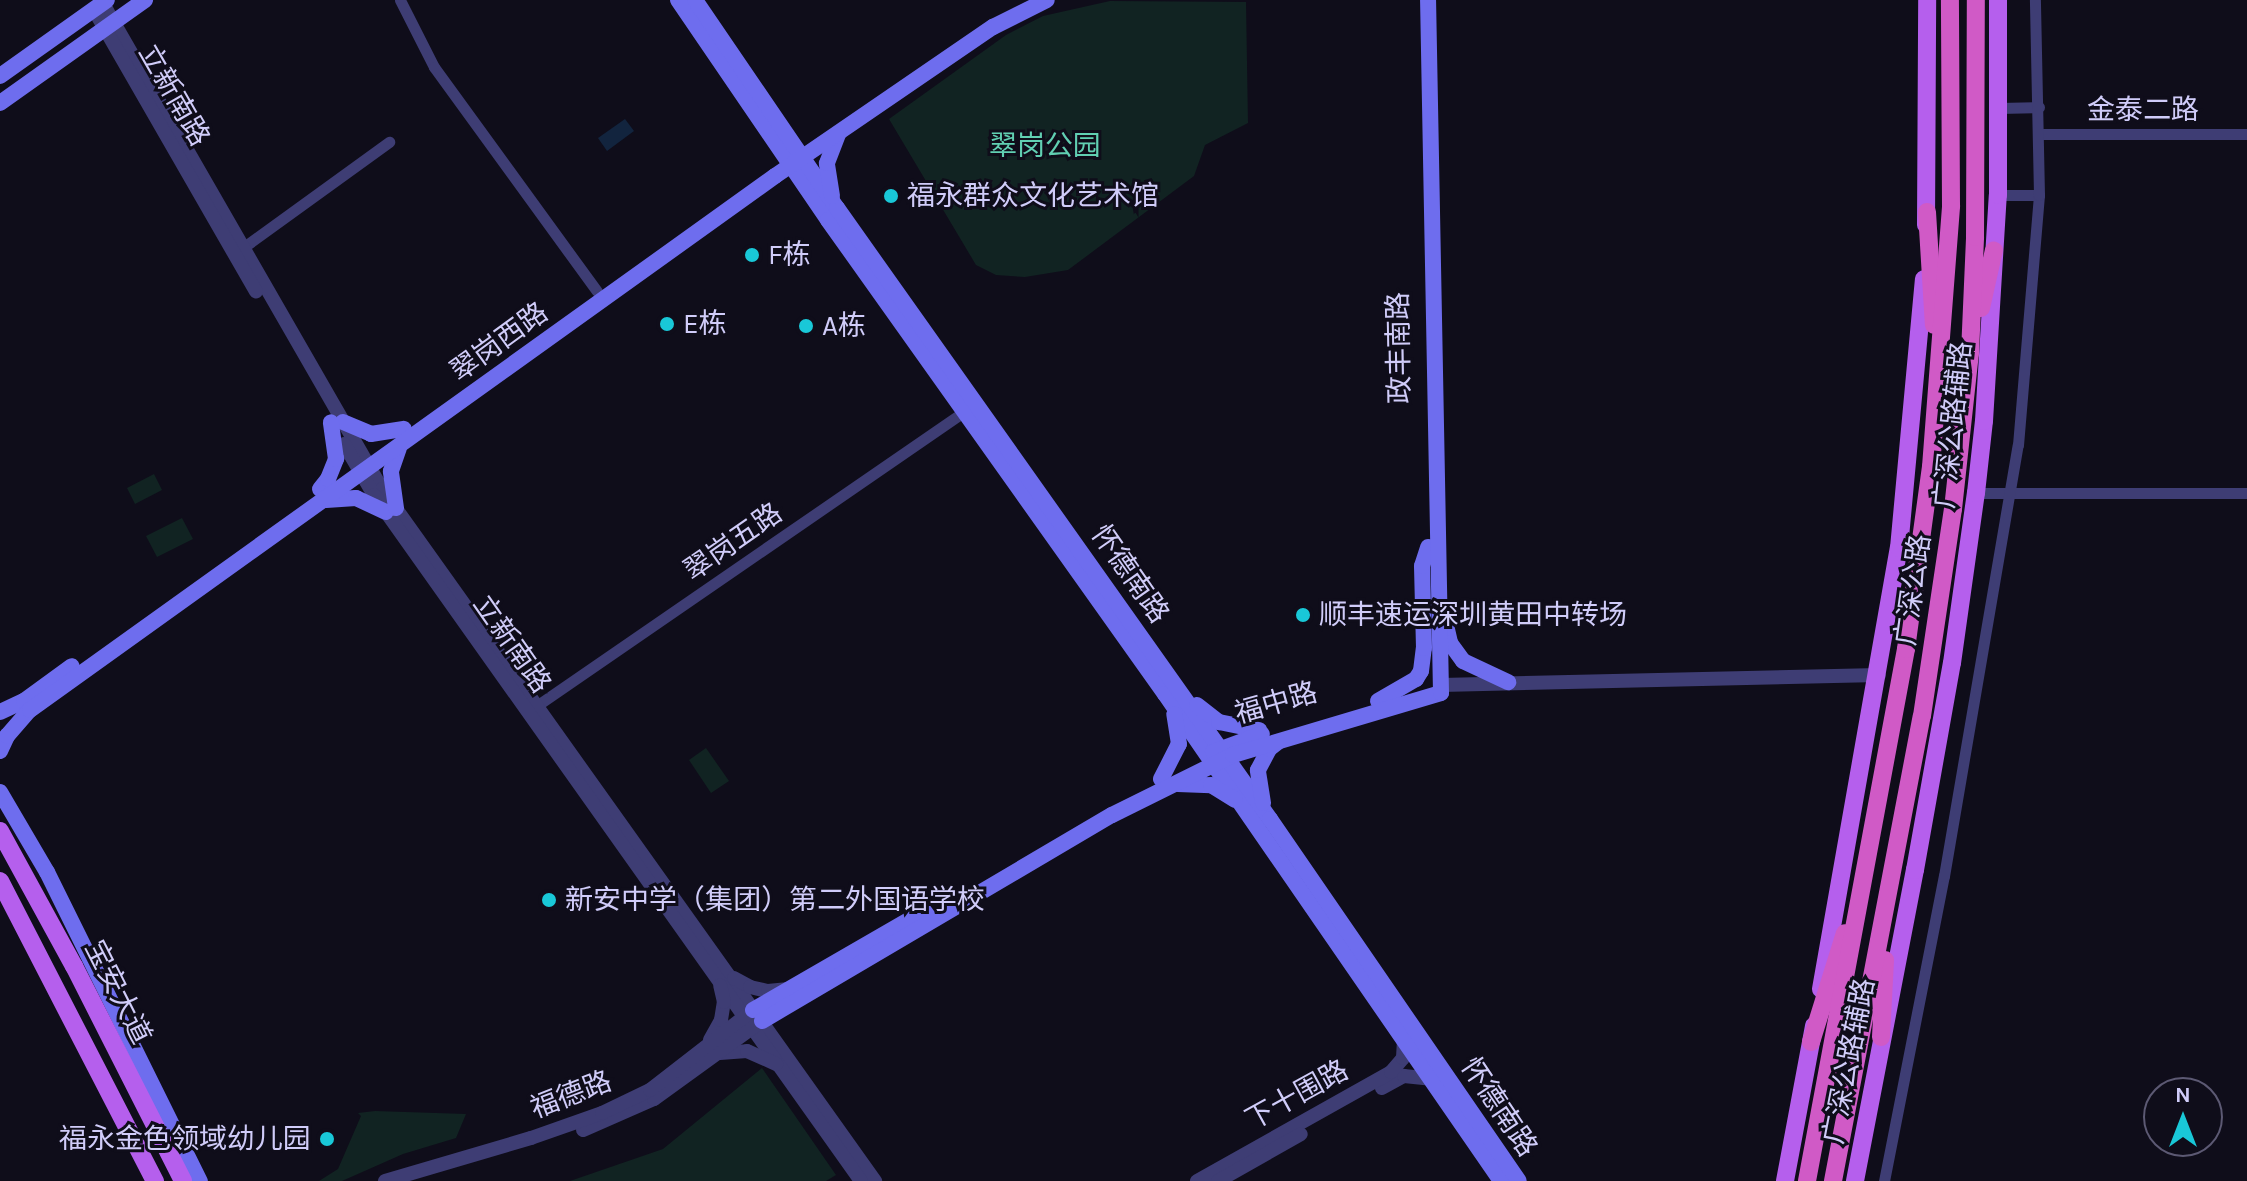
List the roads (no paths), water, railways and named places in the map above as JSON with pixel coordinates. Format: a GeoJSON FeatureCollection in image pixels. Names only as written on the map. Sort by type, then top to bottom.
{"type":"FeatureCollection","features":[{"type":"Feature","properties":{"kind":"highway","name":"广深公路"},"geometry":{"type":"LineString","coordinates":[[1807,1181],[1908,634],[1939,396],[1951,206],[1950,0]]}},
{"type":"Feature","properties":{"kind":"highway","name":"广深公路"},"geometry":{"type":"LineString","coordinates":[[1833,1181],[1939,612],[1970,353],[1975,237],[1976,0]]}},
{"type":"Feature","properties":{"kind":"highway"},"geometry":{"type":"LineString","coordinates":[[1927,212],[1939,396]]}},
{"type":"Feature","properties":{"kind":"highway"},"geometry":{"type":"LineString","coordinates":[[1970,353],[1994,250]]}},
{"type":"Feature","properties":{"kind":"highway"},"geometry":{"type":"LineString","coordinates":[[1811,1042],[1869,858]]}},
{"type":"Feature","properties":{"kind":"highway"},"geometry":{"type":"LineString","coordinates":[[1881,1037],[1887,899]]}},
{"type":"Feature","properties":{"kind":"main road"},"geometry":{"type":"LineString","coordinates":[[0,103],[145,0]]}},
{"type":"Feature","properties":{"kind":"main road","name":"怀德南路"},"geometry":{"type":"LineString","coordinates":[[678,0],[793,157],[965,411],[1173,692]]}},
{"type":"Feature","properties":{"kind":"main road","name":"怀德南路"},"geometry":{"type":"LineString","coordinates":[[695,0],[793,157],[837,208],[1173,692],[1217,756],[1251,816],[1501,1181]]}},
{"type":"Feature","properties":{"kind":"main road","name":"翠岗西路"},"geometry":{"type":"LineString","coordinates":[[0,712],[24,701],[320,496],[987,18],[1019,0]]}},
{"type":"Feature","properties":{"kind":"main road","name":"翠岗西路"},"geometry":{"type":"LineString","coordinates":[[404,436],[597,291],[793,157],[839,133],[993,27],[1047,0]]}},
{"type":"Feature","properties":{"kind":"main road","name":"政丰南路"},"geometry":{"type":"LineString","coordinates":[[1419,0],[1428,547],[1436,690]]}},
{"type":"Feature","properties":{"kind":"main road","name":"政丰南路"},"geometry":{"type":"LineString","coordinates":[[1428,0],[1439,588],[1436,690]]}},
{"type":"Feature","properties":{"kind":"main road","name":"广深公路辅路"},"geometry":{"type":"LineString","coordinates":[[1855,1181],[1952,663],[1976,493],[1984,421],[1998,195],[1998,0]]}},
{"type":"Feature","properties":{"kind":"main road","name":"广深公路辅路"},"geometry":{"type":"LineString","coordinates":[[1785,1181],[1878,680],[1909,460],[1923,310],[1927,212],[1927,1]]}},
{"type":"Feature","properties":{"kind":"main road"},"geometry":{"type":"LineString","coordinates":[[0,76],[103,3]]}},
{"type":"Feature","properties":{"kind":"main road"},"geometry":{"type":"LineString","coordinates":[[837,208],[827,163],[839,133]]}},
{"type":"Feature","properties":{"kind":"main road"},"geometry":{"type":"LineString","coordinates":[[337,422],[371,434],[404,436],[391,471],[391,510],[356,498],[320,496],[336,459],[337,422]]}},
{"type":"Feature","properties":{"kind":"main road","name":"翠岗西路"},"geometry":{"type":"LineString","coordinates":[[0,751],[7,736],[30,710],[320,496]]}},
{"type":"Feature","properties":{"kind":"main road"},"geometry":{"type":"LineString","coordinates":[[1378,701],[1409,684],[1421,671],[1424,648],[1422,566],[1428,547]]}},
{"type":"Feature","properties":{"kind":"main road"},"geometry":{"type":"LineString","coordinates":[[1439,588],[1450,643],[1457,655],[1508,682]]}},
{"type":"Feature","properties":{"kind":"main road","name":"福中路"},"geometry":{"type":"LineString","coordinates":[[753,1019],[804,981],[1217,756],[1378,701],[1436,690]]}},
{"type":"Feature","properties":{"kind":"main road","name":"福中路"},"geometry":{"type":"LineString","coordinates":[[1277,735],[1436,690]]}},
{"type":"Feature","properties":{"kind":"main road"},"geometry":{"type":"LineString","coordinates":[[1173,692],[1219,722],[1277,735],[1258,770],[1258,789],[1270,819]]}},
{"type":"Feature","properties":{"kind":"main road"},"geometry":{"type":"LineString","coordinates":[[1173,692],[1180,738],[1167,782],[1211,785],[1226,793],[1251,816]]}},
{"type":"Feature","properties":{"kind":"main road","name":"怀德南路"},"geometry":{"type":"LineString","coordinates":[[1217,756],[1270,819],[1519,1181]]}},
{"type":"Feature","properties":{"kind":"main road","name":"福中路"},"geometry":{"type":"LineString","coordinates":[[753,1019],[791,1004],[1167,782]]}},
{"type":"Feature","properties":{"kind":"main road"},"geometry":{"type":"LineString","coordinates":[[0,792],[47,872],[200,1181]]}},
{"type":"Feature","properties":{"kind":"main road","name":"宝安大道"},"geometry":{"type":"LineString","coordinates":[[0,831],[74,966],[183,1181]]}},
{"type":"Feature","properties":{"kind":"main road","name":"宝安大道"},"geometry":{"type":"LineString","coordinates":[[0,881],[155,1181]]}},
{"type":"Feature","properties":{"kind":"street"},"geometry":{"type":"LineString","coordinates":[[400,0],[434,67],[597,291]]}},
{"type":"Feature","properties":{"kind":"street"},"geometry":{"type":"LineString","coordinates":[[1884,1181],[1944,876],[2011,493],[2039,195],[2035,0]]}},
{"type":"Feature","properties":{"kind":"street","name":"立新南路"},"geometry":{"type":"LineString","coordinates":[[103,3],[97,15],[109,25],[362,466],[753,1019],[784,1071],[861,1181]]}},
{"type":"Feature","properties":{"kind":"street"},"geometry":{"type":"LineString","coordinates":[[1999,108],[2039,107]]}},
{"type":"Feature","properties":{"kind":"street","name":"金泰二路"},"geometry":{"type":"LineString","coordinates":[[2039,134],[2247,134]]}},
{"type":"Feature","properties":{"kind":"street"},"geometry":{"type":"LineString","coordinates":[[239,250],[389,142]]}},
{"type":"Feature","properties":{"kind":"street"},"geometry":{"type":"LineString","coordinates":[[1998,195],[2039,195]]}},
{"type":"Feature","properties":{"kind":"street","name":"翠岗五路"},"geometry":{"type":"LineString","coordinates":[[533,709],[965,411]]}},
{"type":"Feature","properties":{"kind":"street"},"geometry":{"type":"LineString","coordinates":[[1976,493],[2247,493]]}},
{"type":"Feature","properties":{"kind":"street","name":"福中路"},"geometry":{"type":"LineString","coordinates":[[1436,690],[1508,682],[1878,680]]}},
{"type":"Feature","properties":{"kind":"street","name":"福中路"},"geometry":{"type":"LineString","coordinates":[[1436,690],[1878,680]]}},
{"type":"Feature","properties":{"kind":"street"},"geometry":{"type":"LineString","coordinates":[[715,966],[750,987],[768,991],[786,989],[804,981]]}},
{"type":"Feature","properties":{"kind":"street"},"geometry":{"type":"LineString","coordinates":[[715,966],[724,1002],[721,1020],[707,1053],[747,1051],[771,1060],[784,1071]]}},
{"type":"Feature","properties":{"kind":"street"},"geometry":{"type":"LineString","coordinates":[[783,1051],[777,1031],[779,1021],[791,1004]]}},
{"type":"Feature","properties":{"kind":"street","name":"立新南路"},"geometry":{"type":"LineString","coordinates":[[753,1019],[783,1051],[875,1181]]}},
{"type":"Feature","properties":{"kind":"street","name":"福德路"},"geometry":{"type":"LineString","coordinates":[[385,1181],[590,1119],[650,1090],[753,1019]]}},
{"type":"Feature","properties":{"kind":"street","name":"下十围路"},"geometry":{"type":"LineString","coordinates":[[1197,1181],[1391,1072],[1403,1058],[1404,1040]]}},
{"type":"Feature","properties":{"kind":"street","name":"福德路"},"geometry":{"type":"LineString","coordinates":[[410,1181],[604,1123],[654,1099],[707,1053]]}},
{"type":"Feature","properties":{"kind":"street","name":"下十围路"},"geometry":{"type":"LineString","coordinates":[[1218,1181],[1396,1079],[1413,1075],[1431,1079]]}},
{"type":"Feature","properties":{"kind":"water"},"geometry":{"type":"Polygon","coordinates":[[[625,119],[634,131],[607,151],[598,138],[625,119]]]}},
{"type":"Feature","properties":{"kind":"place","name":"福永群众文化艺术馆"},"geometry":{"type":"Point","coordinates":[891,196]}},
{"type":"Feature","properties":{"kind":"place","name":"F栋"},"geometry":{"type":"Point","coordinates":[752,255]}},
{"type":"Feature","properties":{"kind":"place","name":"E栋"},"geometry":{"type":"Point","coordinates":[667,324]}},
{"type":"Feature","properties":{"kind":"place","name":"A栋"},"geometry":{"type":"Point","coordinates":[806,326]}},
{"type":"Feature","properties":{"kind":"place","name":"顺丰速运深圳黄田中转场"},"geometry":{"type":"Point","coordinates":[1303,615]}},
{"type":"Feature","properties":{"kind":"place","name":"新安中学（集团）第二外国语学校"},"geometry":{"type":"Point","coordinates":[549,900]}},
{"type":"Feature","properties":{"kind":"place","name":"福永金色领域幼儿园"},"geometry":{"type":"Point","coordinates":[327,1139]}},
{"type":"Feature","properties":{"kind":"park label","name":"翠岗公园"},"geometry":{"type":"Point","coordinates":[1045,146]}}]}
